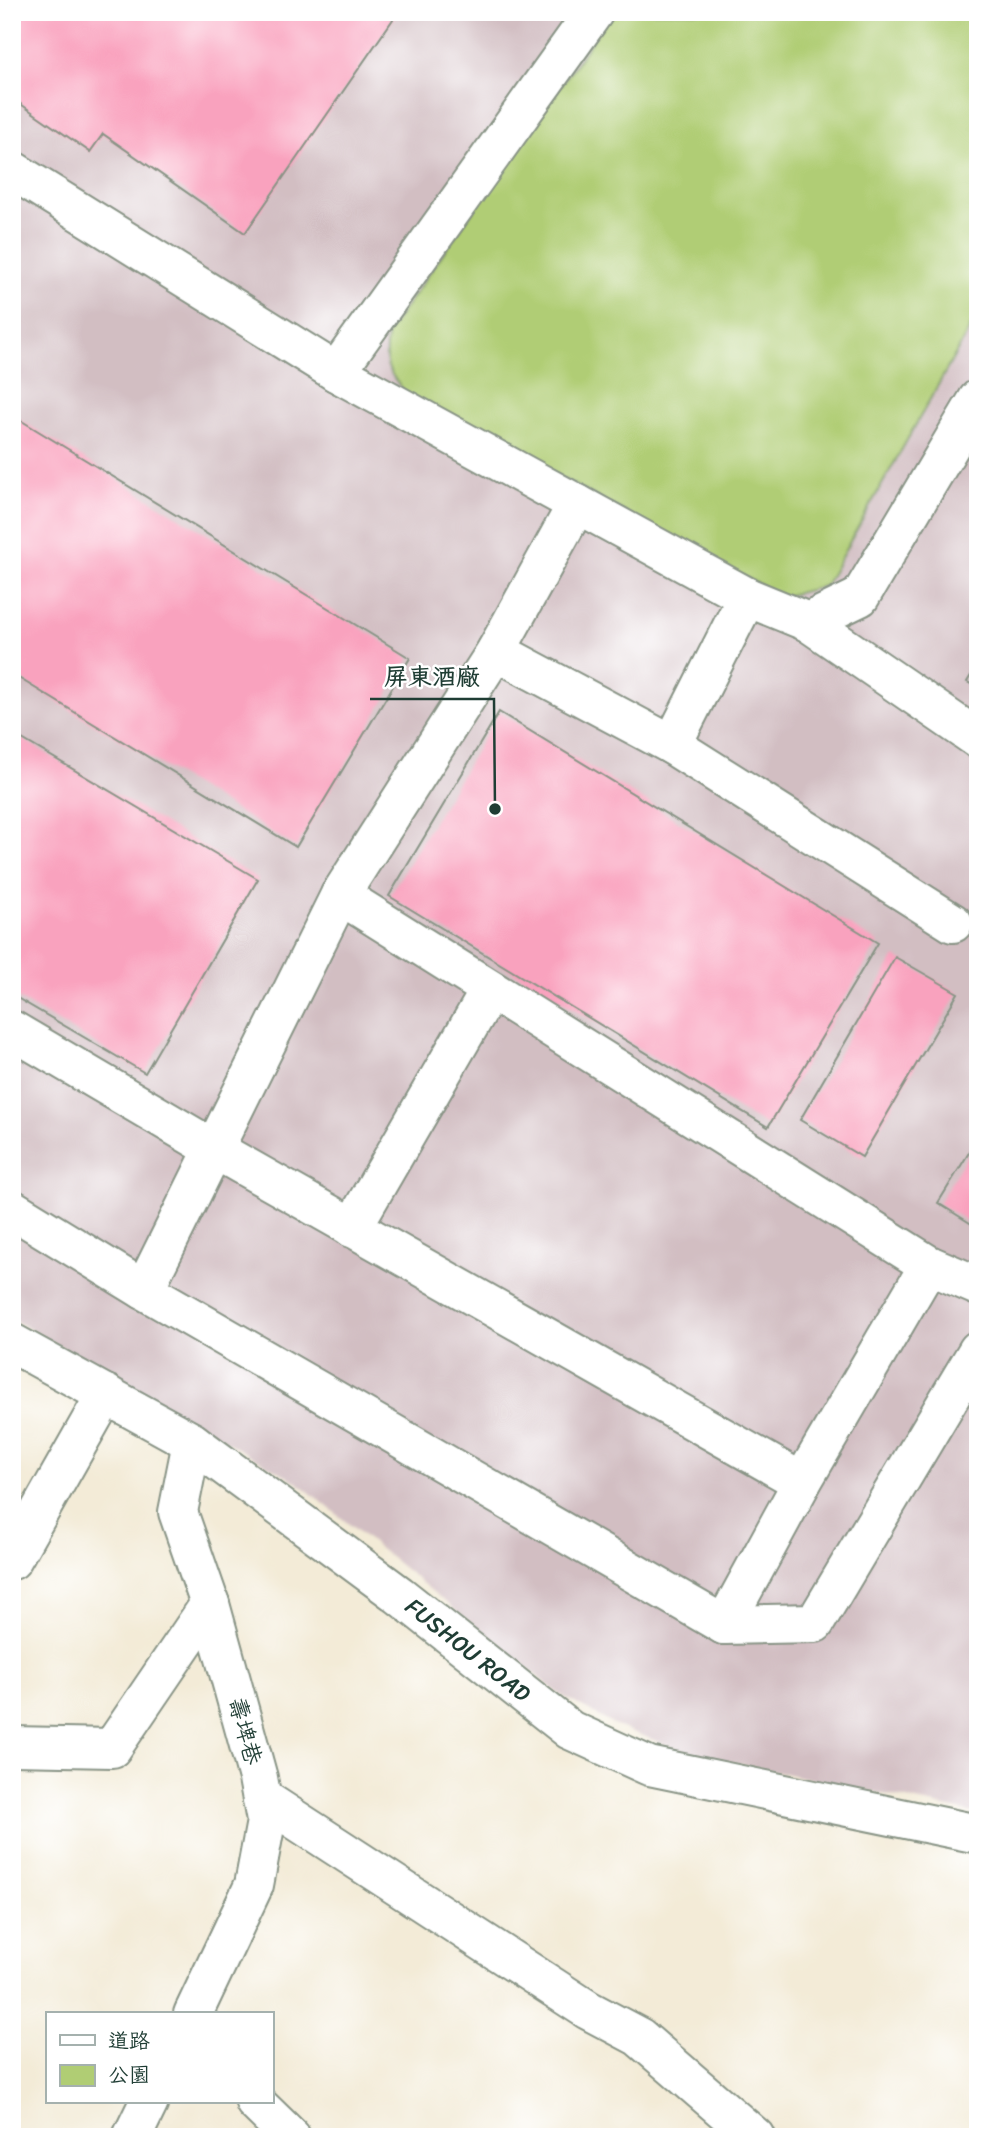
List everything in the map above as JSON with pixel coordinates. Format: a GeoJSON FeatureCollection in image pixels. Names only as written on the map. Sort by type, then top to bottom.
{"type":"FeatureCollection","features":[{"type":"Feature","properties":{"kind":"street"},"geometry":{"type":"LineString","coordinates":[[336,372],[594,12]]}},
{"type":"Feature","properties":{"kind":"street"},"geometry":{"type":"LineString","coordinates":[[12,170],[336,372],[747,597],[808,622],[978,739]]}},
{"type":"Feature","properties":{"kind":"street"},"geometry":{"type":"LineString","coordinates":[[808,622],[860,597],[978,398]]}},
{"type":"Feature","properties":{"kind":"street"},"geometry":{"type":"LineString","coordinates":[[144,1290],[341,895],[496,651],[577,504]]}},
{"type":"Feature","properties":{"kind":"street"},"geometry":{"type":"LineString","coordinates":[[672,745],[747,597]]}},
{"type":"Feature","properties":{"kind":"street"},"geometry":{"type":"LineString","coordinates":[[496,651],[672,745],[953,923]]}},
{"type":"Feature","properties":{"kind":"street"},"geometry":{"type":"LineString","coordinates":[[341,895],[929,1265],[978,1286]]}},
{"type":"Feature","properties":{"kind":"street"},"geometry":{"type":"LineString","coordinates":[[352,1228],[490,990]]}},
{"type":"Feature","properties":{"kind":"street"},"geometry":{"type":"LineString","coordinates":[[12,1030],[352,1228],[802,1482]]}},
{"type":"Feature","properties":{"kind":"street"},"geometry":{"type":"LineString","coordinates":[[12,1209],[144,1290],[724,1625],[815,1623],[978,1350]]}},
{"type":"Feature","properties":{"kind":"street"},"geometry":{"type":"LineString","coordinates":[[724,1625],[802,1482],[929,1265]]}},
{"type":"Feature","properties":{"kind":"street","name":"FUSHOU ROAD"},"geometry":{"type":"LineString","coordinates":[[12,1343],[192,1442],[399,1595],[570,1730],[649,1766],[978,1834]]}},
{"type":"Feature","properties":{"kind":"street"},"geometry":{"type":"LineString","coordinates":[[12,1560],[106,1394]]}},
{"type":"Feature","properties":{"kind":"street","name":"壽埤巷"},"geometry":{"type":"LineString","coordinates":[[192,1442],[178,1512],[210,1604],[266,1821],[254,1885],[193,2012]]}},
{"type":"Feature","properties":{"kind":"street"},"geometry":{"type":"LineString","coordinates":[[12,1746],[112,1748],[210,1604]]}},
{"type":"Feature","properties":{"kind":"street"},"geometry":{"type":"LineString","coordinates":[[262,1798],[589,2010],[639,2037],[755,2137]]}},
{"type":"Feature","properties":{"kind":"street"},"geometry":{"type":"LineString","coordinates":[[132,2137],[148,2104]]}},
{"type":"Feature","properties":{"kind":"street"},"geometry":{"type":"LineString","coordinates":[[257,2104],[291,2137]]}},
{"type":"Feature","properties":{"kind":"shaded area"},"geometry":{"type":"Polygon","coordinates":[[[12,12],[978,12],[978,1814],[689,1753],[616,1726],[559,1694],[297,1482],[12,1319],[12,12]]]}},
{"type":"Feature","properties":{"kind":"green space"},"geometry":{"type":"Polygon","coordinates":[[[612,12],[978,12],[978,314],[825,586],[782,597],[407,395],[388,366],[388,332],[612,12]]]}},
{"type":"Feature","properties":{"kind":"building"},"geometry":{"type":"Polygon","coordinates":[[[12,12],[398,12],[245,233],[103,134],[90,152],[12,98],[12,12]]]}},
{"type":"Feature","properties":{"kind":"building"},"geometry":{"type":"Polygon","coordinates":[[[12,415],[410,658],[296,847],[12,674],[12,415]]]}},
{"type":"Feature","properties":{"kind":"building"},"geometry":{"type":"Polygon","coordinates":[[[978,664],[978,688],[967,682],[978,664]]]}},
{"type":"Feature","properties":{"kind":"building"},"geometry":{"type":"Polygon","coordinates":[[[499,712],[878,943],[768,1127],[389,896],[499,712]]]}},
{"type":"Feature","properties":{"kind":"building"},"geometry":{"type":"Polygon","coordinates":[[[12,733],[258,879],[145,1073],[12,995],[12,733]]]}},
{"type":"Feature","properties":{"kind":"building"},"geometry":{"type":"Polygon","coordinates":[[[895,957],[958,993],[862,1157],[800,1120],[895,957]]]}},
{"type":"Feature","properties":{"kind":"building"},"geometry":{"type":"Polygon","coordinates":[[[978,1138],[978,1228],[938,1203],[978,1138]]]}},
{"type":"Feature","properties":{"kind":"place","name":"屏東酒廠"},"geometry":{"type":"Point","coordinates":[495,809]}}]}
